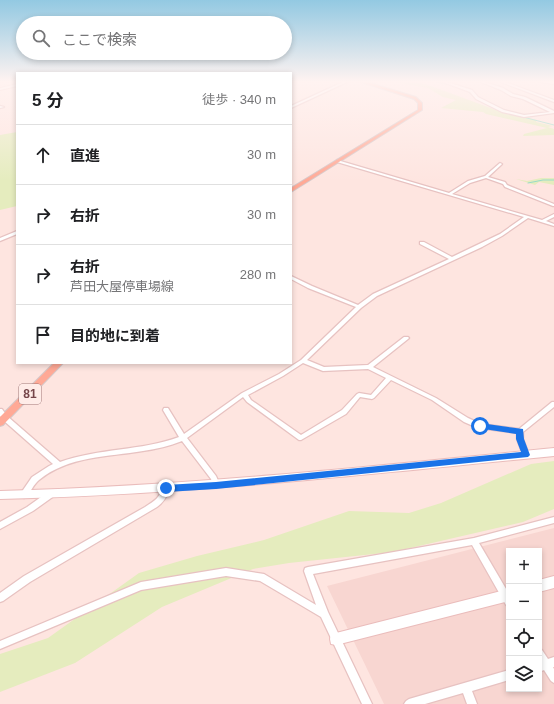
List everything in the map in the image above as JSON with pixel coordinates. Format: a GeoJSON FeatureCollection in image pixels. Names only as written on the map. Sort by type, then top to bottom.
{"type":"FeatureCollection","features":[{"type":"Feature","properties":{"kind":"main road"},"geometry":{"type":"LineString","coordinates":[[292,189],[414,115]]}},
{"type":"Feature","properties":{"kind":"main road","name":"81"},"geometry":{"type":"LineString","coordinates":[[2,418],[58,364]]}},
{"type":"Feature","properties":{"kind":"main road"},"geometry":{"type":"LineString","coordinates":[[0,495],[216,486],[554,452]]}},
{"type":"Feature","properties":{"kind":"main road"},"geometry":{"type":"LineString","coordinates":[[542,585],[554,582]]}},
{"type":"Feature","properties":{"kind":"main road"},"geometry":{"type":"LineString","coordinates":[[336,639],[506,598]]}},
{"type":"Feature","properties":{"kind":"street"},"geometry":{"type":"LineString","coordinates":[[520,115],[531,115]]}},
{"type":"Feature","properties":{"kind":"street"},"geometry":{"type":"LineString","coordinates":[[338,161],[554,225]]}},
{"type":"Feature","properties":{"kind":"street"},"geometry":{"type":"LineString","coordinates":[[449,194],[469,182],[486,177],[500,164]]}},
{"type":"Feature","properties":{"kind":"street"},"geometry":{"type":"LineString","coordinates":[[486,177],[504,183],[506,186],[554,205]]}},
{"type":"Feature","properties":{"kind":"street"},"geometry":{"type":"LineString","coordinates":[[544,221],[554,215]]}},
{"type":"Feature","properties":{"kind":"street"},"geometry":{"type":"LineString","coordinates":[[24,495],[31,482],[59,465],[103,453],[173,444],[244,394],[281,375],[303,361],[359,308],[385,289],[501,235],[527,217]]}},
{"type":"Feature","properties":{"kind":"street"},"geometry":{"type":"LineString","coordinates":[[0,240],[16,232]]}},
{"type":"Feature","properties":{"kind":"street"},"geometry":{"type":"LineString","coordinates":[[0,234],[6,237]]}},
{"type":"Feature","properties":{"kind":"street"},"geometry":{"type":"LineString","coordinates":[[422,243],[452,259]]}},
{"type":"Feature","properties":{"kind":"street"},"geometry":{"type":"LineString","coordinates":[[292,278],[359,308]]}},
{"type":"Feature","properties":{"kind":"street"},"geometry":{"type":"LineString","coordinates":[[369,367],[406,338]]}},
{"type":"Feature","properties":{"kind":"street"},"geometry":{"type":"LineString","coordinates":[[303,361],[323,369],[369,367],[434,399],[466,420],[480,426],[520,431],[554,404]]}},
{"type":"Feature","properties":{"kind":"street"},"geometry":{"type":"LineString","coordinates":[[244,394],[249,401],[301,438],[344,412],[359,395],[372,397],[390,377]]}},
{"type":"Feature","properties":{"kind":"street"},"geometry":{"type":"LineString","coordinates":[[166,410],[183,438],[214,478],[216,486]]}},
{"type":"Feature","properties":{"kind":"street"},"geometry":{"type":"LineString","coordinates":[[2,418],[59,465]]}},
{"type":"Feature","properties":{"kind":"street"},"geometry":{"type":"LineString","coordinates":[[520,431],[520,439],[526,455]]}},
{"type":"Feature","properties":{"kind":"street"},"geometry":{"type":"LineString","coordinates":[[0,598],[27,579],[159,502],[165,495],[166,488]]}},
{"type":"Feature","properties":{"kind":"street"},"geometry":{"type":"LineString","coordinates":[[0,526],[30,509],[51,494]]}},
{"type":"Feature","properties":{"kind":"street"},"geometry":{"type":"LineString","coordinates":[[367,704],[324,614],[308,571],[474,541],[554,520]]}},
{"type":"Feature","properties":{"kind":"street"},"geometry":{"type":"LineString","coordinates":[[474,541],[506,595]]}},
{"type":"Feature","properties":{"kind":"street"},"geometry":{"type":"LineString","coordinates":[[0,645],[141,586],[226,572],[261,577],[324,614]]}},
{"type":"Feature","properties":{"kind":"street"},"geometry":{"type":"LineString","coordinates":[[546,664],[554,678]]}},
{"type":"Feature","properties":{"kind":"street"},"geometry":{"type":"LineString","coordinates":[[409,704],[506,677]]}},
{"type":"Feature","properties":{"kind":"street"},"geometry":{"type":"LineString","coordinates":[[466,688],[472,704]]}},
{"type":"Feature","properties":{"kind":"shaded area"},"geometry":{"type":"Polygon","coordinates":[[[554,528],[554,704],[384,704],[327,586],[554,528]]]}},
{"type":"Feature","properties":{"kind":"green space"},"geometry":{"type":"Polygon","coordinates":[[[490,115],[516,115],[537,120],[536,122],[553,126],[548,127],[554,129],[554,135],[523,136],[524,134],[547,128],[490,115]]]}},
{"type":"Feature","properties":{"kind":"green space"},"geometry":{"type":"Polygon","coordinates":[[[16,132],[16,206],[0,210],[0,135],[16,132]]]}},
{"type":"Feature","properties":{"kind":"green space"},"geometry":{"type":"Polygon","coordinates":[[[541,178],[554,178],[554,185],[539,182],[535,185],[516,179],[527,181],[541,178]]]}},
{"type":"Feature","properties":{"kind":"green space"},"geometry":{"type":"Polygon","coordinates":[[[554,461],[554,509],[523,522],[393,552],[289,563],[253,569],[162,607],[75,663],[0,692],[0,654],[48,638],[139,573],[197,556],[264,540],[349,511],[409,513],[441,503],[531,464],[554,461]]]}},
{"type":"Feature","properties":{"kind":"waterway"},"geometry":{"type":"LineString","coordinates":[[519,116],[554,125]]}},
{"type":"Feature","properties":{"kind":"waterway"},"geometry":{"type":"LineString","coordinates":[[528,183],[543,180],[554,180]]}},
{"type":"Feature","properties":{"kind":"route"},"geometry":{"type":"LineString","coordinates":[[166,488],[216,486],[526,455],[520,439],[520,431],[480,426]]}}]}
